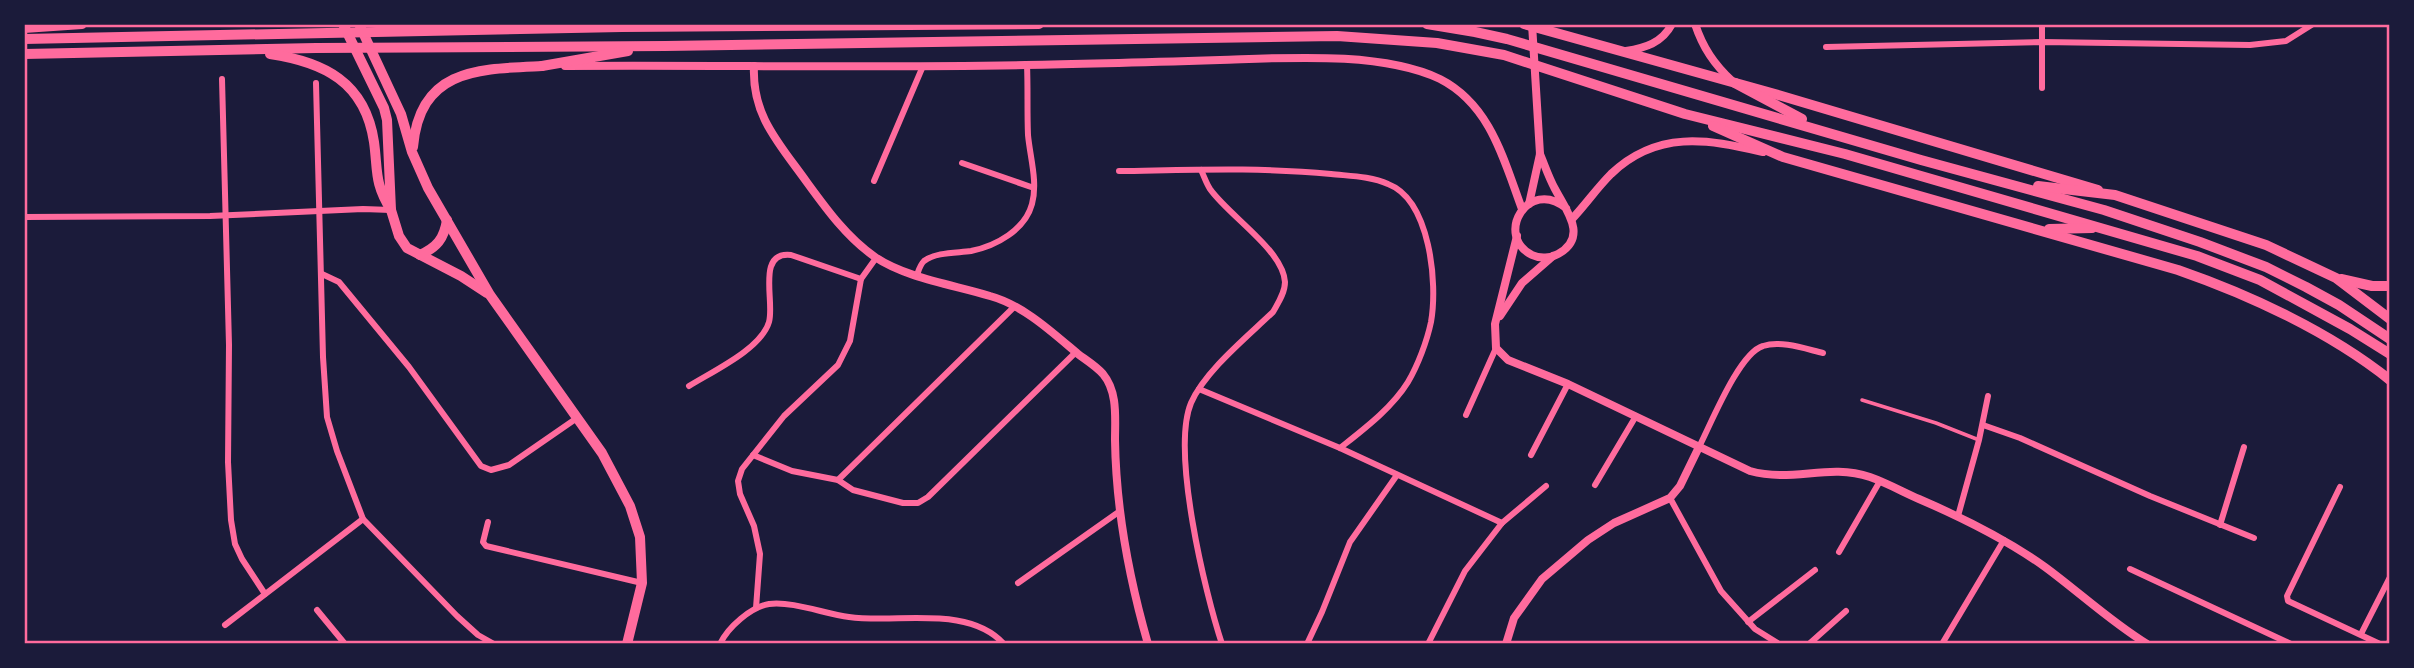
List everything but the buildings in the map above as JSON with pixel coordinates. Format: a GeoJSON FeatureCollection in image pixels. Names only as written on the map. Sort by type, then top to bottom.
{"type":"FeatureCollection","features":[{"type":"Feature","properties":{"kind":"main road"},"geometry":{"type":"LineString","coordinates":[[24,28],[82,24]]}},
{"type":"Feature","properties":{"kind":"main road"},"geometry":{"type":"LineString","coordinates":[[344,24],[384,108],[387,120],[391,210]]}},
{"type":"Feature","properties":{"kind":"main road"},"geometry":{"type":"LineString","coordinates":[[24,39],[411,33],[619,26],[1040,24]]}},
{"type":"Feature","properties":{"kind":"main road"},"geometry":{"type":"LineString","coordinates":[[1427,24],[1507,39],[2104,210],[2266,267],[2339,305],[2389,339]]}},
{"type":"Feature","properties":{"kind":"main road"},"geometry":{"type":"LineString","coordinates":[[1524,24],[2115,195],[2266,245],[2336,278],[2389,319]]}},
{"type":"Feature","properties":{"kind":"main road"},"geometry":{"type":"LineString","coordinates":[[361,25],[401,114],[412,152],[428,188],[490,295],[602,453],[630,506],[640,537],[642,583],[627,643]]}},
{"type":"Feature","properties":{"kind":"main road"},"geometry":{"type":"LineString","coordinates":[[24,54],[1337,36],[1437,43],[1504,55],[1685,114],[1845,154],[2197,256],[2260,280],[2350,329],[2389,354]]}},
{"type":"Feature","properties":{"kind":"main road"},"geometry":{"type":"LineString","coordinates":[[412,152],[421,111],[431,95],[442,85],[468,73],[542,66],[665,46]]}},
{"type":"Feature","properties":{"kind":"main road"},"geometry":{"type":"LineString","coordinates":[[243,50],[308,62],[323,68],[351,89],[370,122],[377,182],[391,210],[399,236],[407,248],[461,276],[490,295]]}},
{"type":"Feature","properties":{"kind":"main road"},"geometry":{"type":"LineString","coordinates":[[1735,83],[1823,130]]}},
{"type":"Feature","properties":{"kind":"main road"},"geometry":{"type":"LineString","coordinates":[[1685,114],[1783,157],[2178,270],[2258,300],[2365,362],[2389,380]]}},
{"type":"Feature","properties":{"kind":"main road"},"geometry":{"type":"LineString","coordinates":[[2004,183],[2115,195]]}},
{"type":"Feature","properties":{"kind":"main road"},"geometry":{"type":"LineString","coordinates":[[420,255],[438,244],[445,232],[447,220]]}},
{"type":"Feature","properties":{"kind":"main road"},"geometry":{"type":"LineString","coordinates":[[2032,228],[2103,228]]}},
{"type":"Feature","properties":{"kind":"main road"},"geometry":{"type":"LineString","coordinates":[[2336,278],[2372,286],[2389,286]]}},
{"type":"Feature","properties":{"kind":"street"},"geometry":{"type":"LineString","coordinates":[[1466,415],[1496,348],[1495,324],[1517,236],[1517,218],[1526,206],[1540,154],[1532,24]]}},
{"type":"Feature","properties":{"kind":"street"},"geometry":{"type":"LineString","coordinates":[[1623,51],[1656,43],[1668,33],[1672,24]]}},
{"type":"Feature","properties":{"kind":"street"},"geometry":{"type":"LineString","coordinates":[[1695,24],[1707,54],[1735,83]]}},
{"type":"Feature","properties":{"kind":"street"},"geometry":{"type":"LineString","coordinates":[[2042,24],[2042,88]]}},
{"type":"Feature","properties":{"kind":"street"},"geometry":{"type":"LineString","coordinates":[[1826,47],[2042,42],[2262,44],[2286,41],[2313,24]]}},
{"type":"Feature","properties":{"kind":"street"},"geometry":{"type":"LineString","coordinates":[[542,66],[923,66],[1275,59],[1376,62],[1413,69],[1441,80],[1478,110],[1500,147],[1526,206]]}},
{"type":"Feature","properties":{"kind":"street"},"geometry":{"type":"LineString","coordinates":[[917,275],[919,267],[930,258],[992,244],[1013,233],[1025,219],[1032,204],[1034,188],[1028,135],[1027,65]]}},
{"type":"Feature","properties":{"kind":"street"},"geometry":{"type":"LineString","coordinates":[[754,66],[753,82],[764,122],[772,135],[840,226],[876,258],[917,275],[990,296],[1014,307],[1103,374],[1111,388],[1115,405],[1115,465],[1120,511],[1135,594],[1148,643]]}},
{"type":"Feature","properties":{"kind":"street"},"geometry":{"type":"LineString","coordinates":[[874,181],[923,66]]}},
{"type":"Feature","properties":{"kind":"street"},"geometry":{"type":"LineString","coordinates":[[222,79],[231,520],[235,544],[265,594]]}},
{"type":"Feature","properties":{"kind":"street"},"geometry":{"type":"LineString","coordinates":[[316,83],[323,357],[327,417],[337,451],[363,519],[457,616],[478,635],[494,643]]}},
{"type":"Feature","properties":{"kind":"street"},"geometry":{"type":"LineString","coordinates":[[1572,219],[1613,172],[1631,158],[1664,144],[1679,141],[1712,142],[1783,157]]}},
{"type":"Feature","properties":{"kind":"street"},"geometry":{"type":"LineString","coordinates":[[1495,324],[1522,282],[1571,242],[1574,226],[1572,219],[1540,154]]}},
{"type":"Feature","properties":{"kind":"street"},"geometry":{"type":"LineString","coordinates":[[962,163],[1034,188]]}},
{"type":"Feature","properties":{"kind":"street"},"geometry":{"type":"LineString","coordinates":[[1119,171],[1272,169],[1365,178],[1388,183],[1405,193],[1417,211],[1426,238],[1432,274],[1431,322],[1409,381],[1388,407],[1340,448]]}},
{"type":"Feature","properties":{"kind":"street"},"geometry":{"type":"LineString","coordinates":[[1201,170],[1213,193],[1282,268],[1285,285],[1281,300],[1273,312],[1199,389],[1186,419],[1187,472],[1199,560],[1222,643]]}},
{"type":"Feature","properties":{"kind":"street"},"geometry":{"type":"LineString","coordinates":[[1526,206],[1544,199],[1560,203],[1566,208]]}},
{"type":"Feature","properties":{"kind":"street"},"geometry":{"type":"LineString","coordinates":[[24,217],[391,210]]}},
{"type":"Feature","properties":{"kind":"street"},"geometry":{"type":"LineString","coordinates":[[1517,236],[1525,250],[1531,254],[1538,257],[1553,256]]}},
{"type":"Feature","properties":{"kind":"street"},"geometry":{"type":"LineString","coordinates":[[689,386],[751,347],[762,336],[769,322],[772,306],[770,268],[775,259],[783,254],[861,279]]}},
{"type":"Feature","properties":{"kind":"street"},"geometry":{"type":"LineString","coordinates":[[756,608],[760,572],[758,539],[740,494],[738,481],[742,470],[783,416],[838,365],[850,341],[861,279],[876,258]]}},
{"type":"Feature","properties":{"kind":"street"},"geometry":{"type":"LineString","coordinates":[[322,274],[339,282],[409,367],[481,466],[491,470],[509,465],[577,418]]}},
{"type":"Feature","properties":{"kind":"street"},"geometry":{"type":"LineString","coordinates":[[838,480],[1014,307]]}},
{"type":"Feature","properties":{"kind":"street"},"geometry":{"type":"LineString","coordinates":[[1506,643],[1514,618],[1542,579],[1588,540],[1614,523],[1670,498],[1680,486],[1734,377],[1754,349],[1766,345],[1784,345],[1823,353]]}},
{"type":"Feature","properties":{"kind":"street"},"geometry":{"type":"LineString","coordinates":[[1496,348],[1508,360],[1568,384],[1729,463],[1768,476],[1787,477],[1828,471],[1851,472],[1880,481],[1958,516],[2004,540],[2045,567],[2147,643]]}},
{"type":"Feature","properties":{"kind":"street"},"geometry":{"type":"LineString","coordinates":[[753,455],[792,471],[838,480],[853,490],[903,503],[918,503],[1076,352]]}},
{"type":"Feature","properties":{"kind":"street"},"geometry":{"type":"LineString","coordinates":[[1531,455],[1568,384]]}},
{"type":"Feature","properties":{"kind":"street"},"geometry":{"type":"LineString","coordinates":[[1199,389],[1340,448],[1502,523]]}},
{"type":"Feature","properties":{"kind":"street"},"geometry":{"type":"LineString","coordinates":[[1958,516],[1983,425],[1988,396]]}},
{"type":"Feature","properties":{"kind":"street"},"geometry":{"type":"LineString","coordinates":[[1595,485],[1636,416]]}},
{"type":"Feature","properties":{"kind":"street"},"geometry":{"type":"LineString","coordinates":[[1983,425],[2020,438],[2254,538]]}},
{"type":"Feature","properties":{"kind":"street"},"geometry":{"type":"LineString","coordinates":[[2220,525],[2244,447]]}},
{"type":"Feature","properties":{"kind":"street"},"geometry":{"type":"LineString","coordinates":[[1307,643],[1350,542],[1397,475]]}},
{"type":"Feature","properties":{"kind":"street"},"geometry":{"type":"LineString","coordinates":[[1839,552],[1880,481]]}},
{"type":"Feature","properties":{"kind":"street"},"geometry":{"type":"LineString","coordinates":[[1428,643],[1465,571],[1502,523],[1546,486]]}},
{"type":"Feature","properties":{"kind":"street"},"geometry":{"type":"LineString","coordinates":[[2340,487],[2287,596],[2288,601],[2380,643]]}},
{"type":"Feature","properties":{"kind":"street"},"geometry":{"type":"LineString","coordinates":[[1670,498],[1721,591],[1755,629],[1779,643]]}},
{"type":"Feature","properties":{"kind":"street"},"geometry":{"type":"LineString","coordinates":[[1018,583],[1120,511]]}},
{"type":"Feature","properties":{"kind":"street"},"geometry":{"type":"LineString","coordinates":[[225,625],[363,519]]}},
{"type":"Feature","properties":{"kind":"street"},"geometry":{"type":"LineString","coordinates":[[488,522],[483,542],[485,546],[642,583]]}},
{"type":"Feature","properties":{"kind":"street"},"geometry":{"type":"LineString","coordinates":[[1953,643],[1944,641],[2004,540]]}},
{"type":"Feature","properties":{"kind":"street"},"geometry":{"type":"LineString","coordinates":[[2130,569],[2291,643]]}},
{"type":"Feature","properties":{"kind":"street"},"geometry":{"type":"LineString","coordinates":[[1748,622],[1815,570]]}},
{"type":"Feature","properties":{"kind":"street"},"geometry":{"type":"LineString","coordinates":[[2361,634],[2389,577]]}},
{"type":"Feature","properties":{"kind":"street"},"geometry":{"type":"LineString","coordinates":[[720,643],[734,626],[756,608],[769,604],[783,604],[874,620],[931,618],[958,621],[995,633],[1004,643]]}},
{"type":"Feature","properties":{"kind":"street"},"geometry":{"type":"LineString","coordinates":[[317,610],[345,643]]}},
{"type":"Feature","properties":{"kind":"street"},"geometry":{"type":"LineString","coordinates":[[1809,643],[1846,611]]}},
{"type":"Feature","properties":{"kind":"lane"},"geometry":{"type":"LineString","coordinates":[[1862,400],[1936,423],[1979,440]]}}]}
